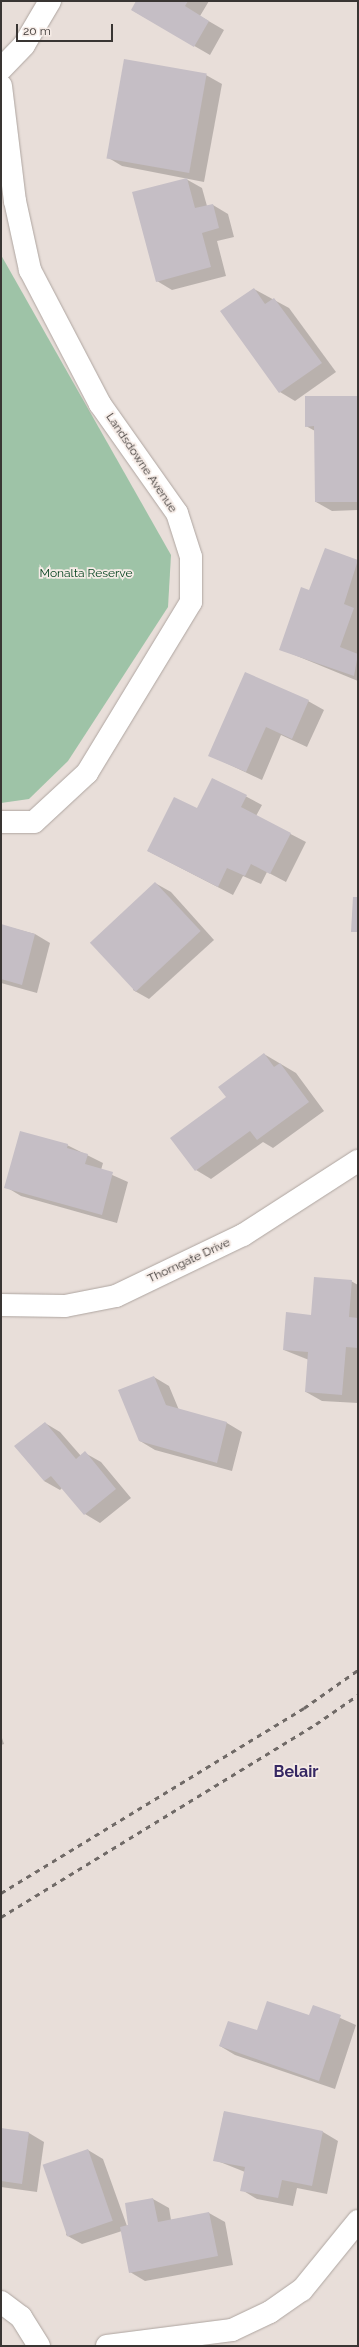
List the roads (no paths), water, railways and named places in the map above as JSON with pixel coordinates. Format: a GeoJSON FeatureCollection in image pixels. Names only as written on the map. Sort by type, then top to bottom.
{"type":"FeatureCollection","features":[{"type":"Feature","properties":{"kind":"street"},"geometry":{"type":"LineString","coordinates":[[1,70],[24,45],[50,1]]}},
{"type":"Feature","properties":{"kind":"street","name":"Landsdowne Avenue"},"geometry":{"type":"LineString","coordinates":[[1,86],[15,201],[30,270],[100,404],[176,514],[191,557],[191,602],[88,773],[34,822],[1,822]]}},
{"type":"Feature","properties":{"kind":"street","name":"Thorngate Drive"},"geometry":{"type":"LineString","coordinates":[[1,1305],[65,1306],[116,1296],[243,1235],[358,1161]]}},
{"type":"Feature","properties":{"kind":"street"},"geometry":{"type":"LineString","coordinates":[[107,2346],[232,2330],[270,2312],[302,2290],[358,2221]]}},
{"type":"Feature","properties":{"kind":"street"},"geometry":{"type":"LineString","coordinates":[[1,2302],[21,2316],[39,2346]]}},
{"type":"Feature","properties":{"kind":"railway"},"geometry":{"type":"LineString","coordinates":[[1,1893],[304,1708],[358,1670]]}},
{"type":"Feature","properties":{"kind":"railway"},"geometry":{"type":"LineString","coordinates":[[1,1917],[316,1724],[358,1695]]}},
{"type":"Feature","properties":{"kind":"district","name":"Belair"},"geometry":{"type":"Point","coordinates":[296,1772]}},
{"type":"Feature","properties":{"kind":"park label","name":"Monalta Reserve"},"geometry":{"type":"Point","coordinates":[86,574]}}]}
